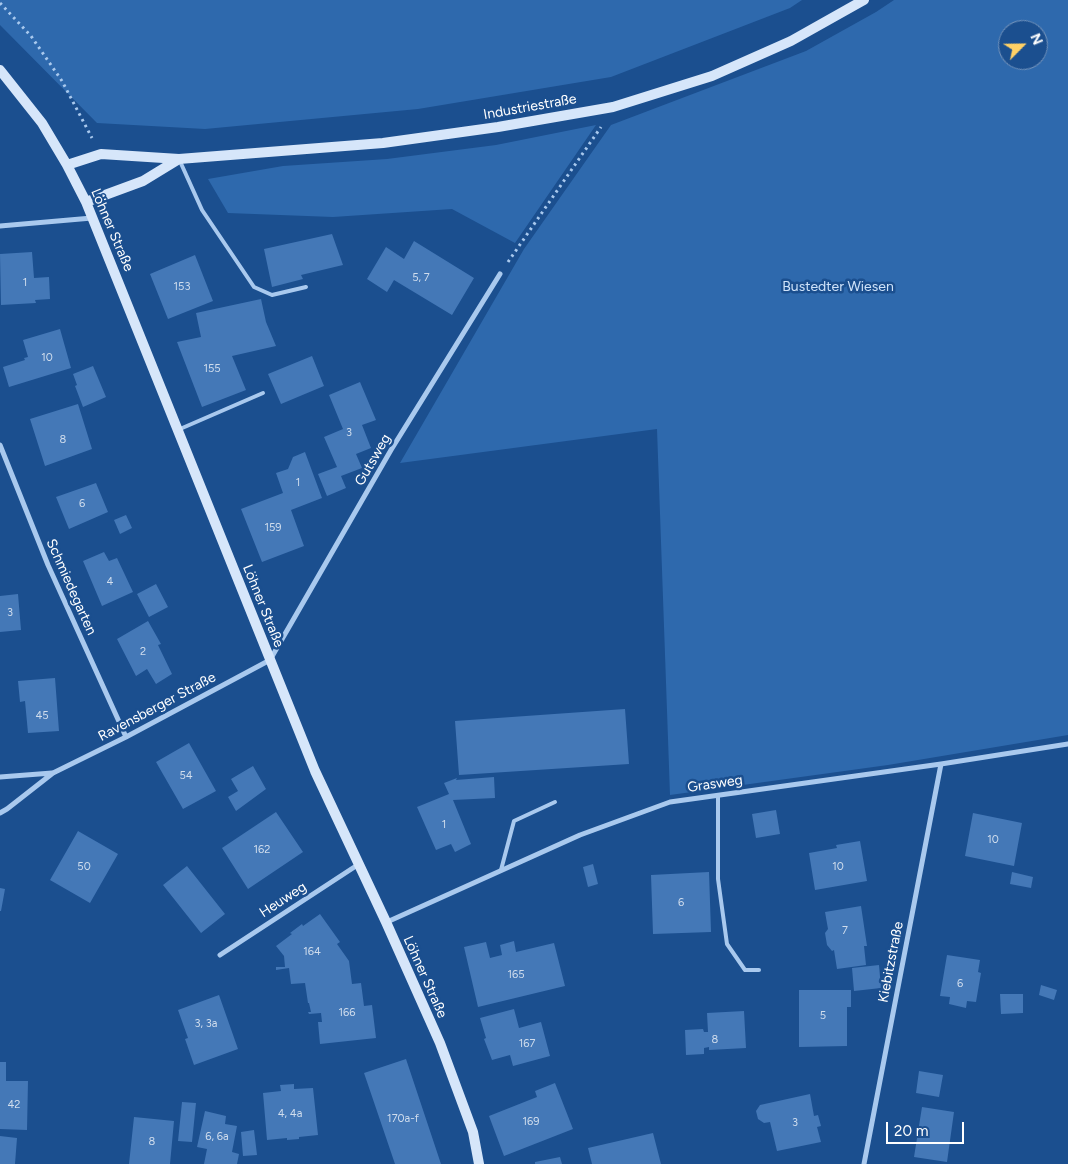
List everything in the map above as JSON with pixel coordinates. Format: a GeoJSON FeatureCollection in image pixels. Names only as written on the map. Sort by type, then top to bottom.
{"type":"FeatureCollection","features":[{"type":"Feature","properties":{"kind":"main road","name":"Industriestraße"},"geometry":{"type":"LineString","coordinates":[[67,165],[101,154],[179,159],[383,142],[498,127],[613,107],[712,76],[791,41],[864,0]]}},
{"type":"Feature","properties":{"kind":"main road","name":"Löhner Straße"},"geometry":{"type":"LineString","coordinates":[[0,70],[42,123],[86,202],[315,771],[386,922],[440,1044],[473,1132],[479,1164]]}},
{"type":"Feature","properties":{"kind":"main road","name":"Industriestraße"},"geometry":{"type":"LineString","coordinates":[[86,202],[143,181],[179,159]]}},
{"type":"Feature","properties":{"kind":"street"},"geometry":{"type":"LineString","coordinates":[[0,226],[92,218]]}},
{"type":"Feature","properties":{"kind":"street","name":"Gutsweg"},"geometry":{"type":"LineString","coordinates":[[270,660],[391,450],[500,274]]}},
{"type":"Feature","properties":{"kind":"street","name":"Schmiedegarten"},"geometry":{"type":"LineString","coordinates":[[0,445],[48,565],[126,737]]}},
{"type":"Feature","properties":{"kind":"street","name":"Ravensberger Straße"},"geometry":{"type":"LineString","coordinates":[[0,813],[53,773],[126,737],[270,660]]}},
{"type":"Feature","properties":{"kind":"street","name":"Grasweg"},"geometry":{"type":"LineString","coordinates":[[386,922],[580,835],[670,802],[1068,744]]}},
{"type":"Feature","properties":{"kind":"street","name":"Kiebitzstraße"},"geometry":{"type":"LineString","coordinates":[[864,1164],[941,764]]}},
{"type":"Feature","properties":{"kind":"street","name":"Ravensberger Straße"},"geometry":{"type":"LineString","coordinates":[[0,776],[53,773]]}},
{"type":"Feature","properties":{"kind":"street","name":"Heuweg"},"geometry":{"type":"LineString","coordinates":[[220,955],[359,864]]}},
{"type":"Feature","properties":{"kind":"lane"},"geometry":{"type":"LineString","coordinates":[[179,159],[202,210],[254,287],[272,295],[306,287]]}},
{"type":"Feature","properties":{"kind":"lane"},"geometry":{"type":"LineString","coordinates":[[178,430],[263,394]]}},
{"type":"Feature","properties":{"kind":"lane"},"geometry":{"type":"LineString","coordinates":[[718,795],[718,879],[727,944],[745,970],[759,970]]}},
{"type":"Feature","properties":{"kind":"lane"},"geometry":{"type":"LineString","coordinates":[[501,870],[514,821],[555,802]]}},
{"type":"Feature","properties":{"kind":"path"},"geometry":{"type":"LineString","coordinates":[[0,3],[31,36],[62,81],[101,154]]}},
{"type":"Feature","properties":{"kind":"path"},"geometry":{"type":"LineString","coordinates":[[500,274],[613,107]]}},
{"type":"Feature","properties":{"kind":"green space"},"geometry":{"type":"Polygon","coordinates":[[[0,0],[802,0],[790,8],[611,77],[418,109],[205,129],[97,123],[0,25],[0,0]]]}},
{"type":"Feature","properties":{"kind":"green space","name":"Bustedter Wiesen"},"geometry":{"type":"Polygon","coordinates":[[[894,0],[1068,0],[1068,735],[888,765],[670,795],[657,429],[400,463],[524,249],[611,125],[806,51],[894,0]]]}},
{"type":"Feature","properties":{"kind":"green space"},"geometry":{"type":"Polygon","coordinates":[[[596,125],[515,243],[452,209],[333,217],[228,213],[208,179],[283,166],[387,159],[496,145],[596,125]]]}},
{"type":"Feature","properties":{"kind":"building"},"geometry":{"type":"Polygon","coordinates":[[[332,234],[343,265],[301,275],[303,279],[272,287],[264,249],[332,234]]]}},
{"type":"Feature","properties":{"kind":"building"},"geometry":{"type":"Polygon","coordinates":[[[414,241],[474,278],[452,315],[394,280],[387,292],[367,279],[386,247],[404,259],[414,241]]]}},
{"type":"Feature","properties":{"kind":"building"},"geometry":{"type":"Polygon","coordinates":[[[32,252],[34,278],[49,277],[50,299],[35,300],[36,303],[1,305],[0,254],[32,252]]]}},
{"type":"Feature","properties":{"kind":"building"},"geometry":{"type":"Polygon","coordinates":[[[195,255],[213,301],[168,319],[150,274],[195,255]]]}},
{"type":"Feature","properties":{"kind":"building"},"geometry":{"type":"Polygon","coordinates":[[[261,299],[266,322],[276,346],[232,356],[246,390],[202,407],[177,342],[201,337],[196,313],[261,299]]]}},
{"type":"Feature","properties":{"kind":"building"},"geometry":{"type":"Polygon","coordinates":[[[60,329],[71,368],[9,387],[3,367],[25,360],[24,358],[28,357],[23,340],[60,329]]]}},
{"type":"Feature","properties":{"kind":"building"},"geometry":{"type":"Polygon","coordinates":[[[312,356],[324,386],[281,404],[268,374],[312,356]]]}},
{"type":"Feature","properties":{"kind":"building"},"geometry":{"type":"Polygon","coordinates":[[[93,366],[106,397],[83,407],[75,386],[77,385],[73,374],[93,366]]]}},
{"type":"Feature","properties":{"kind":"building"},"geometry":{"type":"Polygon","coordinates":[[[360,382],[376,420],[362,425],[371,448],[356,454],[362,468],[341,476],[346,488],[327,496],[318,474],[337,467],[324,437],[343,429],[329,395],[360,382]]]}},
{"type":"Feature","properties":{"kind":"building"},"geometry":{"type":"Polygon","coordinates":[[[78,404],[92,449],[45,466],[30,419],[78,404]]]}},
{"type":"Feature","properties":{"kind":"building"},"geometry":{"type":"Polygon","coordinates":[[[305,452],[322,498],[291,510],[304,546],[262,562],[241,509],[283,493],[276,473],[288,469],[293,457],[305,452]]]}},
{"type":"Feature","properties":{"kind":"building"},"geometry":{"type":"Polygon","coordinates":[[[96,483],[108,512],[69,529],[56,497],[96,483]]]}},
{"type":"Feature","properties":{"kind":"building"},"geometry":{"type":"Polygon","coordinates":[[[126,515],[132,528],[120,534],[114,520],[126,515]]]}},
{"type":"Feature","properties":{"kind":"building"},"geometry":{"type":"Polygon","coordinates":[[[104,552],[109,561],[117,558],[133,592],[102,606],[83,561],[104,552]]]}},
{"type":"Feature","properties":{"kind":"building"},"geometry":{"type":"Polygon","coordinates":[[[156,584],[168,607],[149,617],[137,594],[156,584]]]}},
{"type":"Feature","properties":{"kind":"building"},"geometry":{"type":"Polygon","coordinates":[[[18,594],[21,630],[0,632],[0,596],[18,594]]]}},
{"type":"Feature","properties":{"kind":"building"},"geometry":{"type":"Polygon","coordinates":[[[148,621],[161,644],[158,645],[172,674],[156,684],[147,669],[136,676],[117,639],[148,621]]]}},
{"type":"Feature","properties":{"kind":"building"},"geometry":{"type":"Polygon","coordinates":[[[55,678],[59,731],[28,733],[25,701],[20,702],[18,681],[55,678]]]}},
{"type":"Feature","properties":{"kind":"building"},"geometry":{"type":"Polygon","coordinates":[[[625,709],[629,764],[459,775],[455,721],[625,709]]]}},
{"type":"Feature","properties":{"kind":"building"},"geometry":{"type":"Polygon","coordinates":[[[189,743],[216,791],[183,809],[156,762],[189,743]]]}},
{"type":"Feature","properties":{"kind":"building"},"geometry":{"type":"Polygon","coordinates":[[[253,766],[266,789],[236,811],[228,797],[238,791],[231,779],[253,766]]]}},
{"type":"Feature","properties":{"kind":"building"},"geometry":{"type":"Polygon","coordinates":[[[494,777],[495,798],[453,800],[471,844],[455,852],[451,844],[436,850],[417,807],[449,794],[444,783],[457,778],[456,780],[494,777]]]}},
{"type":"Feature","properties":{"kind":"building"},"geometry":{"type":"Polygon","coordinates":[[[776,810],[780,834],[756,838],[752,814],[776,810]]]}},
{"type":"Feature","properties":{"kind":"building"},"geometry":{"type":"Polygon","coordinates":[[[276,812],[303,852],[248,889],[222,848],[276,812]]]}},
{"type":"Feature","properties":{"kind":"building"},"geometry":{"type":"Polygon","coordinates":[[[973,813],[1022,823],[1014,866],[965,856],[973,813]]]}},
{"type":"Feature","properties":{"kind":"building"},"geometry":{"type":"Polygon","coordinates":[[[78,831],[118,854],[90,903],[50,880],[78,831]]]}},
{"type":"Feature","properties":{"kind":"building"},"geometry":{"type":"Polygon","coordinates":[[[860,841],[867,881],[815,890],[809,853],[837,848],[836,845],[860,841]]]}},
{"type":"Feature","properties":{"kind":"building"},"geometry":{"type":"Polygon","coordinates":[[[593,864],[598,884],[588,887],[583,867],[593,864]]]}},
{"type":"Feature","properties":{"kind":"building"},"geometry":{"type":"Polygon","coordinates":[[[187,866],[225,914],[201,933],[163,885],[187,866]]]}},
{"type":"Feature","properties":{"kind":"building"},"geometry":{"type":"Polygon","coordinates":[[[709,872],[711,932],[653,934],[651,875],[709,872]]]}},
{"type":"Feature","properties":{"kind":"building"},"geometry":{"type":"Polygon","coordinates":[[[1012,872],[1033,877],[1031,888],[1010,884],[1012,872]]]}},
{"type":"Feature","properties":{"kind":"building"},"geometry":{"type":"Polygon","coordinates":[[[0,888],[5,889],[1,911],[0,911],[0,888]]]}},
{"type":"Feature","properties":{"kind":"building"},"geometry":{"type":"Polygon","coordinates":[[[861,906],[867,946],[864,946],[866,965],[837,969],[834,950],[832,951],[827,945],[825,933],[828,929],[825,912],[861,906]]]}},
{"type":"Feature","properties":{"kind":"building"},"geometry":{"type":"Polygon","coordinates":[[[320,914],[340,942],[337,944],[349,961],[352,984],[361,983],[364,1006],[372,1005],[376,1038],[320,1044],[318,1022],[322,1022],[321,1013],[309,1014],[308,1012],[311,1012],[305,983],[291,984],[289,968],[276,970],[276,967],[285,967],[284,956],[276,946],[302,924],[303,926],[320,914]]]}},
{"type":"Feature","properties":{"kind":"building"},"geometry":{"type":"Polygon","coordinates":[[[514,941],[516,952],[554,943],[565,986],[478,1007],[464,947],[486,942],[490,958],[502,955],[500,945],[514,941]]]}},
{"type":"Feature","properties":{"kind":"building"},"geometry":{"type":"Polygon","coordinates":[[[947,955],[980,960],[978,972],[981,973],[976,1002],[967,1001],[966,1008],[949,1004],[950,997],[940,996],[947,955]]]}},
{"type":"Feature","properties":{"kind":"building"},"geometry":{"type":"Polygon","coordinates":[[[879,965],[881,988],[854,991],[852,968],[879,965]]]}},
{"type":"Feature","properties":{"kind":"building"},"geometry":{"type":"Polygon","coordinates":[[[1041,985],[1057,990],[1054,1000],[1039,995],[1041,985]]]}},
{"type":"Feature","properties":{"kind":"building"},"geometry":{"type":"Polygon","coordinates":[[[799,990],[851,990],[851,1007],[847,1007],[847,1046],[799,1047],[799,990]]]}},
{"type":"Feature","properties":{"kind":"building"},"geometry":{"type":"Polygon","coordinates":[[[1000,994],[1023,994],[1023,1013],[1001,1014],[1000,994]]]}},
{"type":"Feature","properties":{"kind":"building"},"geometry":{"type":"Polygon","coordinates":[[[219,995],[238,1049],[194,1065],[185,1039],[188,1038],[178,1010],[219,995]]]}},
{"type":"Feature","properties":{"kind":"building"},"geometry":{"type":"Polygon","coordinates":[[[514,1009],[519,1028],[541,1022],[550,1056],[513,1066],[510,1055],[492,1060],[484,1039],[486,1038],[480,1018],[514,1009]]]}},
{"type":"Feature","properties":{"kind":"building"},"geometry":{"type":"Polygon","coordinates":[[[744,1011],[746,1048],[709,1050],[709,1047],[704,1048],[704,1054],[686,1055],[685,1030],[703,1029],[704,1032],[708,1032],[707,1013],[744,1011]]]}},
{"type":"Feature","properties":{"kind":"building"},"geometry":{"type":"Polygon","coordinates":[[[406,1059],[441,1164],[395,1164],[364,1073],[406,1059]]]}},
{"type":"Feature","properties":{"kind":"building"},"geometry":{"type":"Polygon","coordinates":[[[0,1062],[6,1062],[6,1081],[28,1081],[27,1130],[0,1129],[0,1062]]]}},
{"type":"Feature","properties":{"kind":"building"},"geometry":{"type":"Polygon","coordinates":[[[919,1071],[943,1075],[939,1097],[916,1093],[919,1071]]]}},
{"type":"Feature","properties":{"kind":"building"},"geometry":{"type":"Polygon","coordinates":[[[555,1083],[573,1129],[504,1156],[489,1116],[537,1097],[535,1091],[555,1083]]]}},
{"type":"Feature","properties":{"kind":"building"},"geometry":{"type":"Polygon","coordinates":[[[294,1084],[294,1089],[313,1088],[318,1135],[299,1137],[299,1139],[267,1140],[263,1093],[281,1091],[280,1085],[294,1084]]]}},
{"type":"Feature","properties":{"kind":"building"},"geometry":{"type":"Polygon","coordinates":[[[810,1094],[814,1116],[818,1115],[821,1126],[817,1127],[821,1142],[777,1151],[770,1122],[764,1123],[758,1119],[756,1111],[760,1105],[810,1094]]]}},
{"type":"Feature","properties":{"kind":"building"},"geometry":{"type":"Polygon","coordinates":[[[182,1102],[196,1103],[192,1142],[178,1141],[182,1102]]]}},
{"type":"Feature","properties":{"kind":"building"},"geometry":{"type":"Polygon","coordinates":[[[922,1107],[954,1112],[947,1162],[914,1157],[922,1107]]]}},
{"type":"Feature","properties":{"kind":"building"},"geometry":{"type":"Polygon","coordinates":[[[205,1111],[226,1116],[225,1124],[237,1126],[232,1152],[239,1154],[237,1164],[204,1164],[207,1149],[197,1147],[205,1111]]]}},
{"type":"Feature","properties":{"kind":"building"},"geometry":{"type":"Polygon","coordinates":[[[134,1117],[174,1121],[170,1164],[129,1164],[134,1117]]]}},
{"type":"Feature","properties":{"kind":"building"},"geometry":{"type":"Polygon","coordinates":[[[254,1130],[257,1155],[243,1156],[241,1132],[254,1130]]]}},
{"type":"Feature","properties":{"kind":"building"},"geometry":{"type":"Polygon","coordinates":[[[653,1133],[661,1164],[592,1164],[588,1148],[653,1133]]]}},
{"type":"Feature","properties":{"kind":"building"},"geometry":{"type":"Polygon","coordinates":[[[0,1136],[17,1138],[15,1164],[0,1164],[0,1136]]]}},
{"type":"Feature","properties":{"kind":"building"},"geometry":{"type":"Polygon","coordinates":[[[560,1157],[562,1164],[535,1164],[535,1162],[560,1157]]]}}]}
